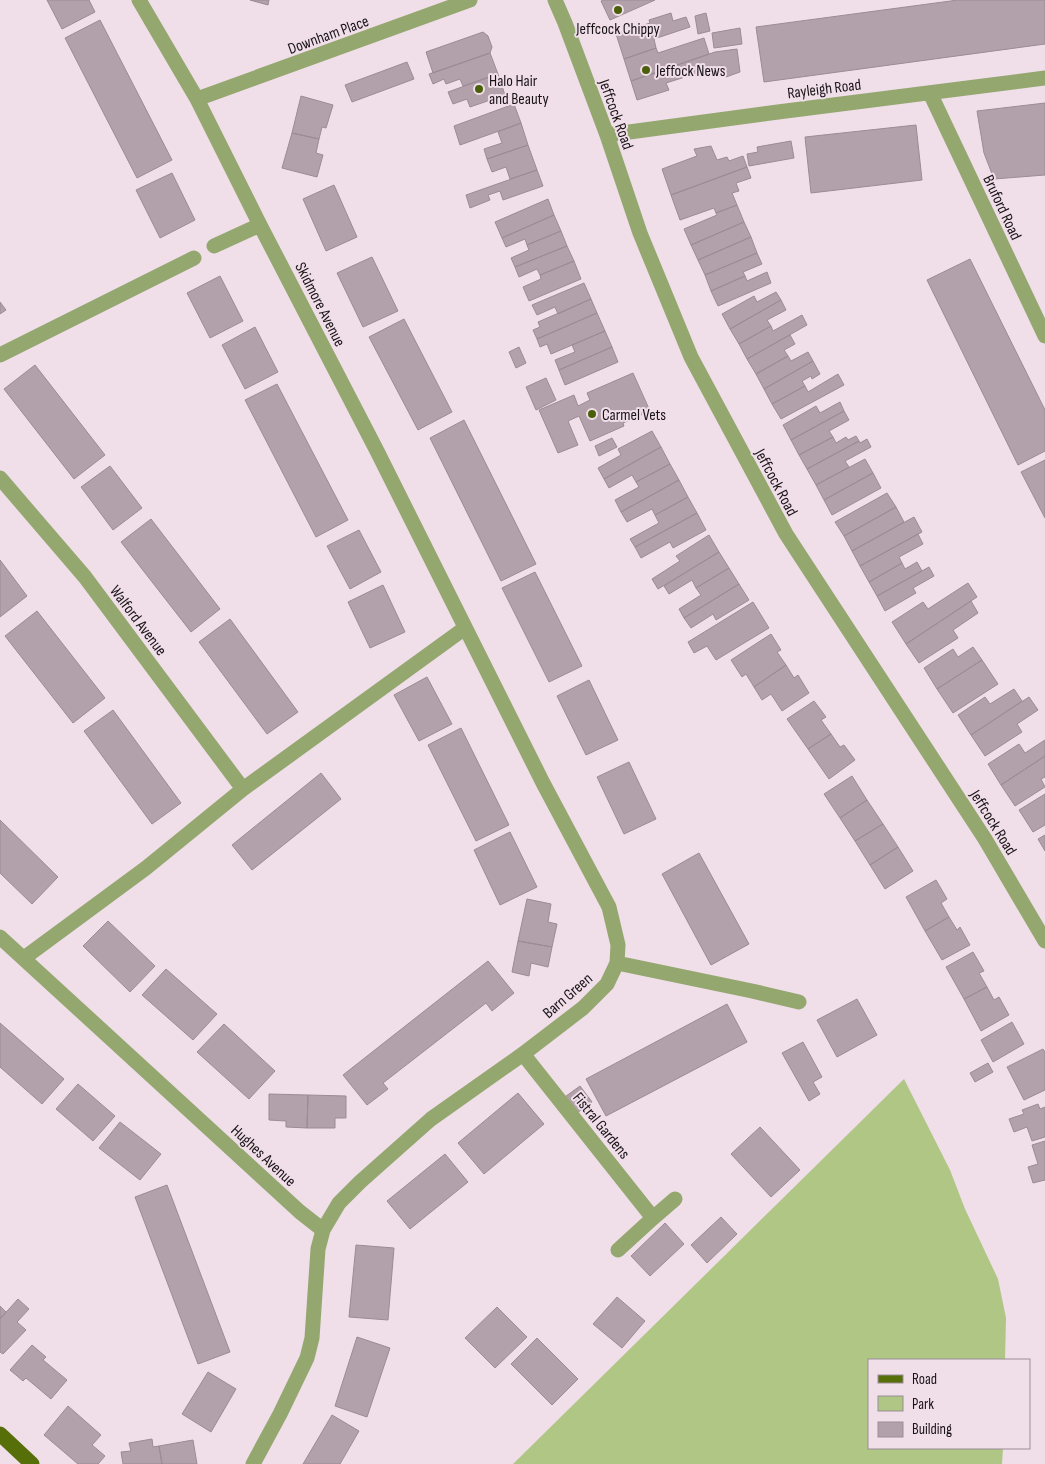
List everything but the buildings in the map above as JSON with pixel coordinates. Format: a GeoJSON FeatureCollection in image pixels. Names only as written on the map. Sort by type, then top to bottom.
{"type":"FeatureCollection","features":[{"type":"Feature","properties":{"kind":"main road"},"geometry":{"type":"LineString","coordinates":[[0,1434],[32,1464]]}},
{"type":"Feature","properties":{"kind":"street","name":"Skidmore Avenue"},"geometry":{"type":"LineString","coordinates":[[139,0],[197,100],[377,451],[465,628]]}},
{"type":"Feature","properties":{"kind":"street","name":"Downham Place"},"geometry":{"type":"LineString","coordinates":[[197,100],[470,0]]}},
{"type":"Feature","properties":{"kind":"street","name":"Jeffcock Road"},"geometry":{"type":"LineString","coordinates":[[556,0],[566,23],[640,233],[691,357],[786,534],[985,839],[1045,942]]}},
{"type":"Feature","properties":{"kind":"street","name":"Rayleigh Road"},"geometry":{"type":"LineString","coordinates":[[606,135],[1045,78]]}},
{"type":"Feature","properties":{"kind":"street","name":"Bruford Road"},"geometry":{"type":"LineString","coordinates":[[930,93],[1045,336]]}},
{"type":"Feature","properties":{"kind":"street"},"geometry":{"type":"LineString","coordinates":[[214,246],[260,225]]}},
{"type":"Feature","properties":{"kind":"street"},"geometry":{"type":"LineString","coordinates":[[0,355],[194,258]]}},
{"type":"Feature","properties":{"kind":"street","name":"Walford Avenue"},"geometry":{"type":"LineString","coordinates":[[0,478],[85,577],[243,789]]}},
{"type":"Feature","properties":{"kind":"street"},"geometry":{"type":"LineString","coordinates":[[24,958],[146,868],[243,789],[465,628]]}},
{"type":"Feature","properties":{"kind":"street","name":"Barn Green"},"geometry":{"type":"LineString","coordinates":[[323,1230],[339,1203],[360,1182],[431,1120],[583,1008],[607,984],[617,963],[618,945],[609,907],[543,783],[465,628]]}},
{"type":"Feature","properties":{"kind":"street","name":"Hughes Avenue"},"geometry":{"type":"LineString","coordinates":[[0,936],[300,1212],[323,1230]]}},
{"type":"Feature","properties":{"kind":"street"},"geometry":{"type":"LineString","coordinates":[[617,963],[799,1002]]}},
{"type":"Feature","properties":{"kind":"street","name":"Fistral Gardens"},"geometry":{"type":"LineString","coordinates":[[523,1054],[653,1218]]}},
{"type":"Feature","properties":{"kind":"street"},"geometry":{"type":"LineString","coordinates":[[618,1250],[675,1200]]}},
{"type":"Feature","properties":{"kind":"street"},"geometry":{"type":"LineString","coordinates":[[253,1464],[307,1358],[312,1338],[318,1249],[323,1230]]}},
{"type":"Feature","properties":{"kind":"green space"},"geometry":{"type":"Polygon","coordinates":[[[904,1079],[950,1170],[965,1209],[998,1279],[1006,1318],[1005,1359],[868,1359],[868,1449],[1003,1449],[1002,1464],[513,1464],[904,1079]]]}},
{"type":"Feature","properties":{"kind":"place","name":"Jeffcock Chippy"},"geometry":{"type":"Point","coordinates":[618,10]}},
{"type":"Feature","properties":{"kind":"place","name":"Jeffock News"},"geometry":{"type":"Point","coordinates":[646,70]}},
{"type":"Feature","properties":{"kind":"place","name":"Halo Hair and Beauty"},"geometry":{"type":"Point","coordinates":[479,89]}},
{"type":"Feature","properties":{"kind":"place","name":"Carmel Vets"},"geometry":{"type":"Point","coordinates":[592,414]}}]}
